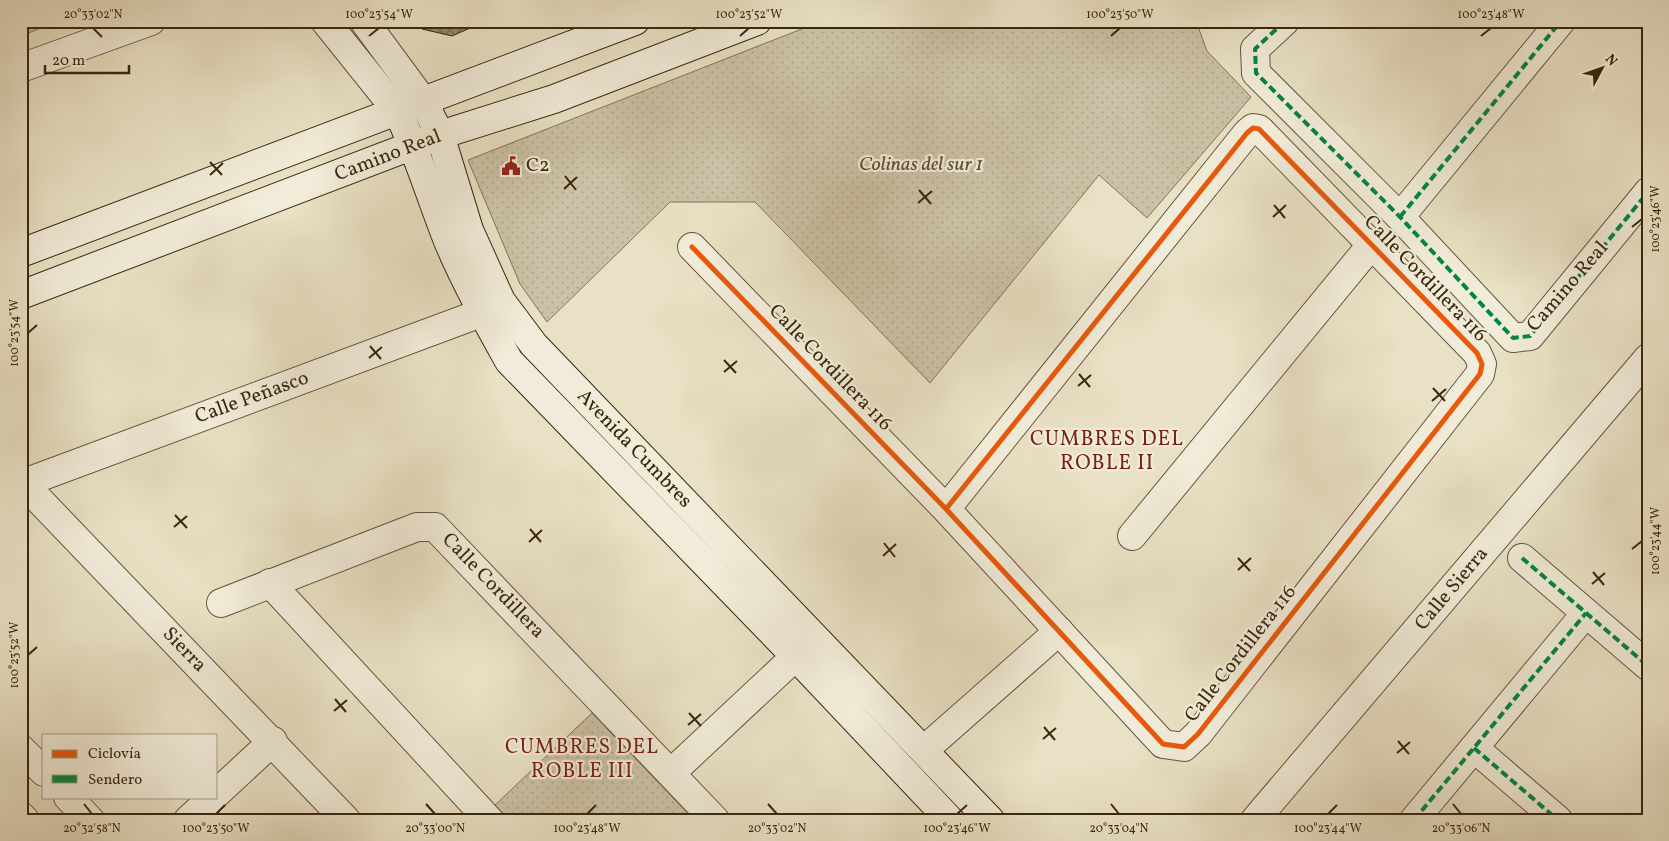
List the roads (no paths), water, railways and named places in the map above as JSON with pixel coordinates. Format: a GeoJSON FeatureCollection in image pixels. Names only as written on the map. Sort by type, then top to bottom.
{"type":"FeatureCollection","features":[{"type":"Feature","properties":{"kind":"street","name":"Avenida Cumbres"},"geometry":{"type":"LineString","coordinates":[[326,21],[398,112],[414,146],[448,240],[481,313],[508,361],[797,658],[950,820]]}},
{"type":"Feature","properties":{"kind":"street","name":"Avenida Cumbres"},"geometry":{"type":"LineString","coordinates":[[364,21],[423,101],[440,135],[469,230],[501,301],[534,345],[990,820]]}},
{"type":"Feature","properties":{"kind":"street","name":"Camino Real"},"geometry":{"type":"LineString","coordinates":[[21,253],[398,112],[594,28],[635,21]]}},
{"type":"Feature","properties":{"kind":"street","name":"Camino Real"},"geometry":{"type":"LineString","coordinates":[[21,295],[440,135],[554,99],[757,21]]}},
{"type":"Feature","properties":{"kind":"street","name":"Camino Real"},"geometry":{"type":"LineString","coordinates":[[1285,21],[1255,50],[1256,73],[1400,217],[1513,338],[1530,336],[1648,192]]}},
{"type":"Feature","properties":{"kind":"street"},"geometry":{"type":"LineString","coordinates":[[1400,217],[1561,21]]}},
{"type":"Feature","properties":{"kind":"street"},"geometry":{"type":"LineString","coordinates":[[21,68],[135,24]]}},
{"type":"Feature","properties":{"kind":"street","name":"Calle Cordillera 116"},"geometry":{"type":"LineString","coordinates":[[692,247],[946,509],[1163,744],[1184,747],[1198,734],[1480,374],[1482,364],[1478,353],[1259,129],[1253,128],[1247,133],[946,509]]}},
{"type":"Feature","properties":{"kind":"street","name":"Calle Cordillera 116"},"geometry":{"type":"LineString","coordinates":[[1132,536],[1372,244]]}},
{"type":"Feature","properties":{"kind":"street","name":"Calle Peñasco"},"geometry":{"type":"LineString","coordinates":[[22,482],[481,313]]}},
{"type":"Feature","properties":{"kind":"street","name":"Calle Sierra"},"geometry":{"type":"LineString","coordinates":[[1255,820],[1648,358]]}},
{"type":"Feature","properties":{"kind":"street","name":"Sierra"},"geometry":{"type":"LineString","coordinates":[[22,482],[273,741],[346,820]]}},
{"type":"Feature","properties":{"kind":"street","name":"Calle Cordillera"},"geometry":{"type":"LineString","coordinates":[[221,603],[417,527],[435,527],[715,820]]}},
{"type":"Feature","properties":{"kind":"street"},"geometry":{"type":"LineString","coordinates":[[1522,558],[1648,666]]}},
{"type":"Feature","properties":{"kind":"street"},"geometry":{"type":"LineString","coordinates":[[270,583],[489,820]]}},
{"type":"Feature","properties":{"kind":"street"},"geometry":{"type":"LineString","coordinates":[[1414,820],[1586,613]]}},
{"type":"Feature","properties":{"kind":"street"},"geometry":{"type":"LineString","coordinates":[[924,750],[1059,631]]}},
{"type":"Feature","properties":{"kind":"street"},"geometry":{"type":"LineString","coordinates":[[671,773],[797,658],[816,637]]}},
{"type":"Feature","properties":{"kind":"street"},"geometry":{"type":"LineString","coordinates":[[218,792],[273,741]]}},
{"type":"Feature","properties":{"kind":"street"},"geometry":{"type":"LineString","coordinates":[[1474,748],[1558,820]]}},
{"type":"Feature","properties":{"kind":"street"},"geometry":{"type":"LineString","coordinates":[[21,749],[42,770]]}},
{"type":"Feature","properties":{"kind":"street"},"geometry":{"type":"LineString","coordinates":[[69,798],[90,820]]}},
{"type":"Feature","properties":{"kind":"street"},"geometry":{"type":"LineString","coordinates":[[188,820],[212,798]]}},
{"type":"Feature","properties":{"kind":"street"},"geometry":{"type":"LineString","coordinates":[[21,816],[25,820]]}},
{"type":"Feature","properties":{"kind":"place","name":"C2"},"geometry":{"type":"Point","coordinates":[511,166]}},
{"type":"Feature","properties":{"kind":"district","name":"CUMBRES DEL ROBLE II"},"geometry":{"type":"Point","coordinates":[1107,451]}},
{"type":"Feature","properties":{"kind":"district","name":"CUMBRES DEL ROBLE III"},"geometry":{"type":"Point","coordinates":[582,759]}},
{"type":"Feature","properties":{"kind":"park label","name":"Colinas del sur 1"},"geometry":{"type":"Point","coordinates":[921,165]}}]}
